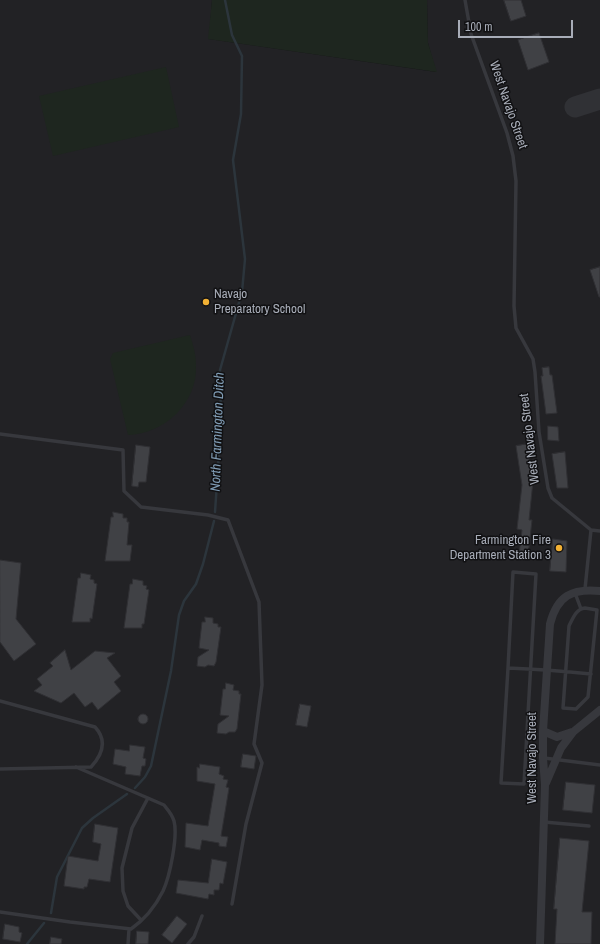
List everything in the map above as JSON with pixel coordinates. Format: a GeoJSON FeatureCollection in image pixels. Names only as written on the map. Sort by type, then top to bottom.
{"type":"FeatureCollection","features":[{"type":"Feature","properties":{"kind":"street"},"geometry":{"type":"LineString","coordinates":[[585,589],[600,591]]}},
{"type":"Feature","properties":{"kind":"street","name":"West Navajo Street"},"geometry":{"type":"LineString","coordinates":[[540,944],[545,785],[543,731],[550,624],[553,612],[566,596],[585,589]]}},
{"type":"Feature","properties":{"kind":"street"},"geometry":{"type":"LineString","coordinates":[[545,785],[555,760],[573,732],[599,712]]}},
{"type":"Feature","properties":{"kind":"street"},"geometry":{"type":"LineString","coordinates":[[543,731],[557,737],[573,732]]}},
{"type":"Feature","properties":{"kind":"lane","name":"West Navajo Street"},"geometry":{"type":"LineString","coordinates":[[465,0],[471,34],[507,133],[513,156],[516,181],[514,306],[516,328],[532,359],[535,372],[539,432],[548,488],[552,498],[591,530]]}},
{"type":"Feature","properties":{"kind":"lane"},"geometry":{"type":"LineString","coordinates":[[0,434],[123,450],[124,491],[141,507],[208,515],[228,520],[259,602],[262,685],[254,744],[262,763],[246,824],[232,904]]}},
{"type":"Feature","properties":{"kind":"lane"},"geometry":{"type":"LineString","coordinates":[[585,589],[591,530],[600,531]]}},
{"type":"Feature","properties":{"kind":"lane"},"geometry":{"type":"LineString","coordinates":[[513,572],[536,574],[524,784],[501,783],[508,668],[513,572]]}},
{"type":"Feature","properties":{"kind":"lane"},"geometry":{"type":"LineString","coordinates":[[574,592],[581,609]]}},
{"type":"Feature","properties":{"kind":"lane"},"geometry":{"type":"LineString","coordinates":[[581,609],[597,610],[588,697],[576,709],[563,708],[569,626],[574,616],[581,609]]}},
{"type":"Feature","properties":{"kind":"lane"},"geometry":{"type":"LineString","coordinates":[[508,668],[591,674]]}},
{"type":"Feature","properties":{"kind":"lane"},"geometry":{"type":"LineString","coordinates":[[0,701],[95,727],[103,742],[101,752],[91,767],[0,769]]}},
{"type":"Feature","properties":{"kind":"lane"},"geometry":{"type":"LineString","coordinates":[[543,758],[600,765]]}},
{"type":"Feature","properties":{"kind":"lane"},"geometry":{"type":"LineString","coordinates":[[0,912],[129,929],[141,920],[163,892],[167,881],[175,837],[174,822],[170,813],[164,805],[76,767]]}},
{"type":"Feature","properties":{"kind":"lane"},"geometry":{"type":"LineString","coordinates":[[141,920],[128,906],[123,891],[122,868],[132,828],[148,798]]}},
{"type":"Feature","properties":{"kind":"lane"},"geometry":{"type":"LineString","coordinates":[[544,822],[589,826]]}},
{"type":"Feature","properties":{"kind":"lane"},"geometry":{"type":"LineString","coordinates":[[188,944],[194,936],[202,916]]}},
{"type":"Feature","properties":{"kind":"lane"},"geometry":{"type":"LineString","coordinates":[[128,944],[129,929]]}},
{"type":"Feature","properties":{"kind":"shaded area","name":"Navajo Preparatory School"},"geometry":{"type":"Polygon","coordinates":[[[0,0],[212,0],[209,39],[436,72],[428,43],[427,0],[600,0],[600,944],[0,944],[0,0]]]}},
{"type":"Feature","properties":{"kind":"shaded area"},"geometry":{"type":"Polygon","coordinates":[[[212,0],[427,0],[428,43],[437,72],[208,39],[212,0]]]}},
{"type":"Feature","properties":{"kind":"shaded area"},"geometry":{"type":"Polygon","coordinates":[[[166,67],[179,127],[53,156],[39,96],[166,67]]]}},
{"type":"Feature","properties":{"kind":"shaded area"},"geometry":{"type":"Polygon","coordinates":[[[190,335],[196,365],[195,379],[185,404],[176,414],[154,429],[128,435],[110,359],[113,353],[190,335]]]}},
{"type":"Feature","properties":{"kind":"building"},"geometry":{"type":"Polygon","coordinates":[[[504,0],[521,0],[526,16],[511,21],[504,0]]]}},
{"type":"Feature","properties":{"kind":"building"},"geometry":{"type":"Polygon","coordinates":[[[539,33],[549,62],[528,70],[518,40],[539,33]]]}},
{"type":"Feature","properties":{"kind":"building"},"geometry":{"type":"Polygon","coordinates":[[[600,267],[600,297],[599,297],[590,270],[600,267]]]}},
{"type":"Feature","properties":{"kind":"building"},"geometry":{"type":"Polygon","coordinates":[[[549,367],[550,375],[552,375],[557,413],[546,414],[541,376],[543,376],[542,368],[549,367]]]}},
{"type":"Feature","properties":{"kind":"building"},"geometry":{"type":"Polygon","coordinates":[[[548,426],[558,427],[559,441],[548,440],[548,426]]]}},
{"type":"Feature","properties":{"kind":"building"},"geometry":{"type":"Polygon","coordinates":[[[528,444],[533,481],[529,520],[532,520],[528,556],[519,555],[522,530],[517,529],[522,485],[516,446],[528,444]]]}},
{"type":"Feature","properties":{"kind":"building"},"geometry":{"type":"Polygon","coordinates":[[[136,445],[150,447],[146,482],[139,482],[138,487],[132,486],[136,445]]]}},
{"type":"Feature","properties":{"kind":"building"},"geometry":{"type":"Polygon","coordinates":[[[565,452],[568,488],[557,488],[552,454],[565,452]]]}},
{"type":"Feature","properties":{"kind":"building"},"geometry":{"type":"Polygon","coordinates":[[[113,512],[123,514],[123,518],[127,518],[127,522],[129,522],[127,545],[132,545],[130,561],[105,561],[113,512]]]}},
{"type":"Feature","properties":{"kind":"building","name":"Farmington Fire Department Station 3"},"geometry":{"type":"Polygon","coordinates":[[[553,539],[567,541],[566,572],[550,571],[553,539]]]}},
{"type":"Feature","properties":{"kind":"building"},"geometry":{"type":"Polygon","coordinates":[[[0,560],[21,563],[16,619],[36,644],[14,661],[0,642],[0,560]]]}},
{"type":"Feature","properties":{"kind":"building"},"geometry":{"type":"Polygon","coordinates":[[[81,573],[91,575],[90,579],[94,580],[94,583],[97,584],[92,619],[90,618],[90,622],[72,622],[78,578],[80,578],[81,573]]]}},
{"type":"Feature","properties":{"kind":"building"},"geometry":{"type":"Polygon","coordinates":[[[133,579],[143,581],[143,585],[147,586],[146,589],[149,590],[144,624],[142,624],[142,628],[124,628],[130,584],[132,584],[133,579]]]}},
{"type":"Feature","properties":{"kind":"building"},"geometry":{"type":"Polygon","coordinates":[[[205,617],[213,618],[213,623],[218,624],[218,627],[221,627],[216,662],[214,666],[208,665],[205,667],[197,666],[198,657],[209,650],[199,648],[202,622],[205,622],[205,617]]]}},
{"type":"Feature","properties":{"kind":"building"},"geometry":{"type":"Polygon","coordinates":[[[65,650],[71,670],[95,651],[115,653],[107,658],[121,676],[114,682],[121,691],[98,710],[92,702],[85,707],[74,693],[61,703],[34,691],[42,685],[37,679],[53,666],[50,663],[65,650]]]}},
{"type":"Feature","properties":{"kind":"building"},"geometry":{"type":"Polygon","coordinates":[[[226,683],[234,685],[233,690],[239,691],[239,694],[241,694],[237,729],[235,732],[229,732],[226,734],[217,733],[218,724],[229,716],[220,715],[223,689],[225,689],[226,683]]]}},
{"type":"Feature","properties":{"kind":"building"},"geometry":{"type":"Polygon","coordinates":[[[300,704],[311,706],[307,727],[296,725],[300,704]]]}},
{"type":"Feature","properties":{"kind":"building"},"geometry":{"type":"Polygon","coordinates":[[[141,714],[145,714],[147,715],[147,723],[141,724],[138,721],[138,717],[141,714]]]}},
{"type":"Feature","properties":{"kind":"building"},"geometry":{"type":"Polygon","coordinates":[[[130,745],[145,747],[143,758],[146,759],[145,766],[142,766],[140,776],[125,774],[126,767],[113,764],[115,749],[129,751],[130,745]]]}},
{"type":"Feature","properties":{"kind":"building"},"geometry":{"type":"Polygon","coordinates":[[[243,754],[256,756],[254,769],[241,767],[243,754]]]}},
{"type":"Feature","properties":{"kind":"building"},"geometry":{"type":"Polygon","coordinates":[[[200,764],[220,767],[219,774],[224,776],[223,779],[228,780],[226,787],[229,788],[221,836],[228,837],[226,847],[219,846],[219,843],[202,840],[200,850],[185,847],[186,823],[208,826],[215,784],[197,781],[197,767],[199,768],[200,764]]]}},
{"type":"Feature","properties":{"kind":"building"},"geometry":{"type":"Polygon","coordinates":[[[566,782],[595,785],[592,813],[563,810],[566,782]]]}},
{"type":"Feature","properties":{"kind":"building"},"geometry":{"type":"Polygon","coordinates":[[[95,824],[118,828],[110,882],[89,879],[87,887],[84,887],[84,889],[64,886],[68,856],[98,861],[101,844],[93,842],[95,824]]]}},
{"type":"Feature","properties":{"kind":"building"},"geometry":{"type":"Polygon","coordinates":[[[560,838],[589,841],[582,912],[592,912],[591,944],[555,944],[557,909],[554,909],[560,838]]]}},
{"type":"Feature","properties":{"kind":"building"},"geometry":{"type":"Polygon","coordinates":[[[212,859],[227,862],[223,884],[220,883],[219,890],[214,890],[214,895],[209,894],[208,899],[176,893],[178,880],[208,883],[212,859]]]}},
{"type":"Feature","properties":{"kind":"building"},"geometry":{"type":"Polygon","coordinates":[[[177,916],[187,924],[172,943],[162,935],[177,916]]]}},
{"type":"Feature","properties":{"kind":"building"},"geometry":{"type":"Polygon","coordinates":[[[5,924],[19,927],[19,932],[22,933],[20,942],[3,939],[5,924]]]}},
{"type":"Feature","properties":{"kind":"building"},"geometry":{"type":"Polygon","coordinates":[[[137,931],[149,932],[148,944],[136,944],[137,931]]]}},
{"type":"Feature","properties":{"kind":"building"},"geometry":{"type":"Polygon","coordinates":[[[51,937],[62,939],[61,944],[50,944],[51,937]]]}},
{"type":"Feature","properties":{"kind":"waterway","name":"North Farmington Ditch"},"geometry":{"type":"LineString","coordinates":[[215,512],[221,424],[220,370],[242,292],[245,259],[233,160],[241,114],[242,56],[232,35],[225,0]]}},
{"type":"Feature","properties":{"kind":"waterway","name":"North Farmington Ditch"},"geometry":{"type":"LineString","coordinates":[[135,788],[145,777],[151,766],[171,671],[179,615],[184,601],[196,584],[203,564],[214,521]]}},
{"type":"Feature","properties":{"kind":"waterway","name":"North Farmington Ditch"},"geometry":{"type":"LineString","coordinates":[[51,913],[57,877],[82,828],[93,818],[127,794]]}},
{"type":"Feature","properties":{"kind":"waterway","name":"North Farmington Ditch"},"geometry":{"type":"LineString","coordinates":[[27,944],[44,923]]}},
{"type":"Feature","properties":{"kind":"taxiway"},"geometry":{"type":"LineString","coordinates":[[575,107],[600,99]]}},
{"type":"Feature","properties":{"kind":"place","name":"Navajo Preparatory School"},"geometry":{"type":"Point","coordinates":[206,302]}},
{"type":"Feature","properties":{"kind":"place","name":"Farmington Fire Department Station 3"},"geometry":{"type":"Point","coordinates":[559,548]}}]}
